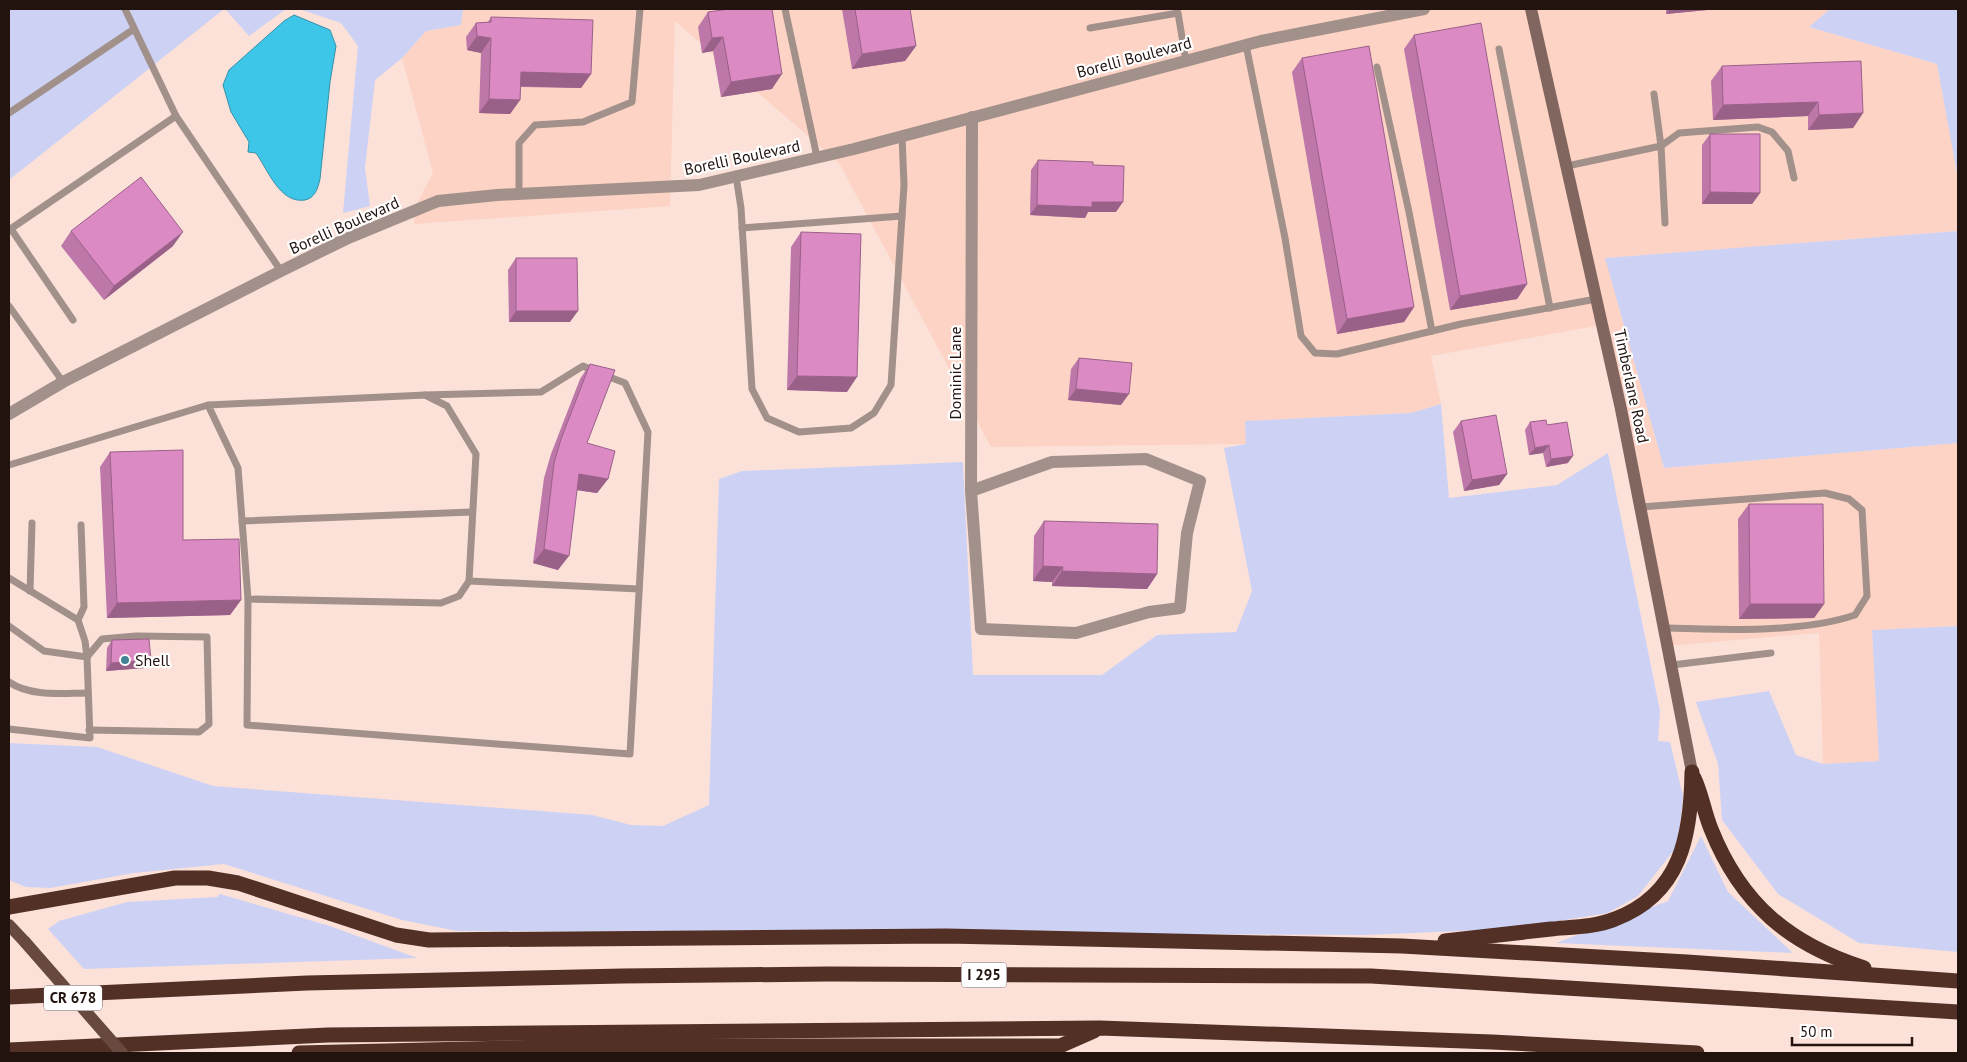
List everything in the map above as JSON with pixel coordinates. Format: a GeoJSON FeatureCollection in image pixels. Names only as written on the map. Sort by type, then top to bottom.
{"type":"FeatureCollection","features":[{"type":"Feature","properties":{"kind":"highway"},"geometry":{"type":"LineString","coordinates":[[1402,946],[1587,925],[1614,920],[1639,908],[1656,894],[1680,859],[1687,838],[1692,812],[1692,772]]}},
{"type":"Feature","properties":{"kind":"highway"},"geometry":{"type":"LineString","coordinates":[[1692,772],[1703,797],[1710,828],[1727,865],[1751,900],[1790,934],[1823,953],[1887,975]]}},
{"type":"Feature","properties":{"kind":"highway"},"geometry":{"type":"LineString","coordinates":[[9,907],[175,878],[208,878],[238,883],[396,935],[429,940],[946,936],[1402,946],[1887,975],[1958,981]]}},
{"type":"Feature","properties":{"kind":"highway","name":"I 295"},"geometry":{"type":"LineString","coordinates":[[9,997],[307,983],[623,976],[828,974],[1371,976],[1958,1012]]}},
{"type":"Feature","properties":{"kind":"highway"},"geometry":{"type":"LineString","coordinates":[[9,1050],[328,1034],[1100,1028],[1492,1042],[1698,1053]]}},
{"type":"Feature","properties":{"kind":"highway"},"geometry":{"type":"LineString","coordinates":[[299,1053],[588,1046],[1060,1046],[1100,1028]]}},
{"type":"Feature","properties":{"kind":"main road","name":"CR 678"},"geometry":{"type":"LineString","coordinates":[[9,925],[122,1053]]}},
{"type":"Feature","properties":{"kind":"street","name":"Borelli Boulevard"},"geometry":{"type":"LineString","coordinates":[[9,414],[63,382],[281,271],[346,239],[438,201],[699,185],[902,136],[1246,45],[1424,9]]}},
{"type":"Feature","properties":{"kind":"street","name":"Timberlane Road"},"geometry":{"type":"LineString","coordinates":[[1532,9],[1641,507],[1692,772]]}},
{"type":"Feature","properties":{"kind":"street","name":"Dominic Lane"},"geometry":{"type":"LineString","coordinates":[[971,491],[1052,462],[1146,459],[1200,481],[1187,533],[1180,608],[1149,612],[1076,633],[981,629],[971,491],[972,116]]}},
{"type":"Feature","properties":{"kind":"lane"},"geometry":{"type":"LineString","coordinates":[[125,9],[176,116],[281,271]]}},
{"type":"Feature","properties":{"kind":"lane"},"geometry":{"type":"LineString","coordinates":[[519,195],[519,143],[535,125],[583,122],[632,102],[640,9]]}},
{"type":"Feature","properties":{"kind":"lane"},"geometry":{"type":"LineString","coordinates":[[785,9],[817,157]]}},
{"type":"Feature","properties":{"kind":"lane"},"geometry":{"type":"LineString","coordinates":[[1090,28],[1178,13],[1186,61]]}},
{"type":"Feature","properties":{"kind":"lane"},"geometry":{"type":"LineString","coordinates":[[9,113],[134,29]]}},
{"type":"Feature","properties":{"kind":"lane"},"geometry":{"type":"LineString","coordinates":[[1246,45],[1285,238],[1301,336],[1314,354],[1337,354],[1432,331],[1596,299]]}},
{"type":"Feature","properties":{"kind":"lane"},"geometry":{"type":"LineString","coordinates":[[1498,49],[1550,308]]}},
{"type":"Feature","properties":{"kind":"lane"},"geometry":{"type":"LineString","coordinates":[[1376,67],[1409,212],[1432,331]]}},
{"type":"Feature","properties":{"kind":"lane"},"geometry":{"type":"LineString","coordinates":[[1654,94],[1661,146],[1665,223]]}},
{"type":"Feature","properties":{"kind":"lane"},"geometry":{"type":"LineString","coordinates":[[73,320],[10,230],[176,116]]}},
{"type":"Feature","properties":{"kind":"lane"},"geometry":{"type":"LineString","coordinates":[[1566,166],[1661,146],[1680,133],[1758,128],[1772,132],[1788,151],[1794,178]]}},
{"type":"Feature","properties":{"kind":"lane"},"geometry":{"type":"LineString","coordinates":[[736,176],[742,228],[752,389],[767,418],[799,432],[851,428],[874,413],[892,385],[904,185],[902,136]]}},
{"type":"Feature","properties":{"kind":"lane"},"geometry":{"type":"LineString","coordinates":[[742,228],[902,216]]}},
{"type":"Feature","properties":{"kind":"lane"},"geometry":{"type":"LineString","coordinates":[[9,306],[63,382]]}},
{"type":"Feature","properties":{"kind":"lane"},"geometry":{"type":"LineString","coordinates":[[9,465],[208,405],[425,395],[541,392],[583,366],[625,383],[648,432],[630,754],[247,725],[248,599],[238,468],[208,405]]}},
{"type":"Feature","properties":{"kind":"lane"},"geometry":{"type":"LineString","coordinates":[[248,599],[441,603],[459,596],[469,581],[476,454],[447,406],[425,395]]}},
{"type":"Feature","properties":{"kind":"lane"},"geometry":{"type":"LineString","coordinates":[[1641,507],[1825,493],[1849,499],[1862,510],[1867,596],[1855,615],[1833,623],[1727,630],[1665,628]]}},
{"type":"Feature","properties":{"kind":"lane"},"geometry":{"type":"LineString","coordinates":[[242,521],[472,512]]}},
{"type":"Feature","properties":{"kind":"lane"},"geometry":{"type":"LineString","coordinates":[[30,591],[32,523]]}},
{"type":"Feature","properties":{"kind":"lane"},"geometry":{"type":"LineString","coordinates":[[78,620],[84,607],[81,525]]}},
{"type":"Feature","properties":{"kind":"lane"},"geometry":{"type":"LineString","coordinates":[[9,578],[78,620],[86,641],[90,738],[9,729]]}},
{"type":"Feature","properties":{"kind":"lane"},"geometry":{"type":"LineString","coordinates":[[469,581],[639,589]]}},
{"type":"Feature","properties":{"kind":"lane"},"geometry":{"type":"LineString","coordinates":[[9,626],[44,652],[87,657]]}},
{"type":"Feature","properties":{"kind":"lane"},"geometry":{"type":"LineString","coordinates":[[87,657],[102,639],[136,636],[207,637],[208,724],[199,732],[89,730]]}},
{"type":"Feature","properties":{"kind":"lane"},"geometry":{"type":"LineString","coordinates":[[1672,664],[1771,653]]}},
{"type":"Feature","properties":{"kind":"lane"},"geometry":{"type":"LineString","coordinates":[[9,682],[19,689],[43,693],[88,693]]}},
{"type":"Feature","properties":{"kind":"shaded area"},"geometry":{"type":"Polygon","coordinates":[[[9,9],[224,9],[9,180],[9,9]]]}},
{"type":"Feature","properties":{"kind":"shaded area"},"geometry":{"type":"Polygon","coordinates":[[[225,9],[286,9],[249,36],[225,9]]]}},
{"type":"Feature","properties":{"kind":"shaded area"},"geometry":{"type":"Polygon","coordinates":[[[299,9],[463,9],[461,25],[426,31],[402,58],[375,80],[365,168],[370,206],[343,213],[358,46],[341,23],[299,9]]]}},
{"type":"Feature","properties":{"kind":"shaded area"},"geometry":{"type":"Polygon","coordinates":[[[463,9],[1830,9],[1809,27],[1937,64],[1958,179],[1958,231],[1606,258],[1664,468],[1958,443],[1958,626],[1872,630],[1880,761],[1823,764],[1819,633],[1666,646],[1601,325],[1431,356],[1441,404],[1411,413],[1246,421],[1246,444],[991,447],[839,163],[675,21],[670,206],[414,224],[415,207],[433,173],[402,58],[426,31],[461,25],[463,9]]]}},
{"type":"Feature","properties":{"kind":"shaded area"},"geometry":{"type":"Polygon","coordinates":[[[1830,9],[1958,9],[1958,179],[1937,64],[1809,27],[1830,9]]]}},
{"type":"Feature","properties":{"kind":"shaded area"},"geometry":{"type":"Polygon","coordinates":[[[1958,231],[1958,443],[1664,468],[1605,258],[1958,231]]]}},
{"type":"Feature","properties":{"kind":"shaded area"},"geometry":{"type":"Polygon","coordinates":[[[1441,404],[1449,498],[1557,485],[1608,453],[1660,711],[1658,741],[1670,742],[1683,796],[1678,845],[1638,896],[1608,913],[1508,929],[1365,935],[457,931],[402,920],[224,864],[134,873],[50,888],[26,887],[9,880],[9,743],[97,747],[213,786],[592,815],[631,825],[663,826],[709,805],[719,479],[742,471],[963,462],[973,675],[1102,675],[1157,635],[1236,632],[1252,591],[1224,448],[1246,444],[1245,421],[1411,413],[1441,404]]]}},
{"type":"Feature","properties":{"kind":"shaded area"},"geometry":{"type":"Polygon","coordinates":[[[1958,626],[1958,952],[1859,943],[1778,894],[1722,820],[1718,764],[1696,702],[1769,691],[1796,755],[1823,764],[1879,761],[1872,630],[1958,626]]]}},
{"type":"Feature","properties":{"kind":"shaded area"},"geometry":{"type":"Polygon","coordinates":[[[1701,836],[1728,892],[1793,953],[1556,943],[1668,901],[1701,836]]]}},
{"type":"Feature","properties":{"kind":"shaded area"},"geometry":{"type":"Polygon","coordinates":[[[220,894],[330,926],[417,958],[84,969],[48,929],[59,921],[127,902],[217,897],[220,894]]]}},
{"type":"Feature","properties":{"kind":"water"},"geometry":{"type":"Polygon","coordinates":[[[294,15],[330,30],[336,46],[330,82],[320,179],[314,195],[305,200],[296,200],[288,197],[270,176],[256,153],[248,152],[249,142],[231,112],[223,85],[229,70],[284,21],[294,15]]]}},
{"type":"Feature","properties":{"kind":"building"},"geometry":{"type":"Polygon","coordinates":[[[729,9],[772,9],[782,74],[731,82],[723,37],[712,38],[708,12],[729,9]]]}},
{"type":"Feature","properties":{"kind":"building"},"geometry":{"type":"Polygon","coordinates":[[[855,9],[910,9],[916,46],[862,54],[855,9]]]}},
{"type":"Feature","properties":{"kind":"building"},"geometry":{"type":"Polygon","coordinates":[[[491,17],[593,20],[591,74],[521,72],[520,100],[489,99],[491,38],[477,36],[476,23],[491,22],[491,17]]]}},
{"type":"Feature","properties":{"kind":"building"},"geometry":{"type":"Polygon","coordinates":[[[1481,23],[1527,284],[1460,296],[1414,35],[1481,23]]]}},
{"type":"Feature","properties":{"kind":"building"},"geometry":{"type":"Polygon","coordinates":[[[1369,46],[1414,307],[1347,319],[1302,58],[1369,46]]]}},
{"type":"Feature","properties":{"kind":"building"},"geometry":{"type":"Polygon","coordinates":[[[1861,61],[1863,113],[1819,115],[1818,102],[1723,105],[1722,66],[1861,61]]]}},
{"type":"Feature","properties":{"kind":"building"},"geometry":{"type":"Polygon","coordinates":[[[1710,134],[1760,134],[1760,193],[1710,192],[1710,134]]]}},
{"type":"Feature","properties":{"kind":"building"},"geometry":{"type":"Polygon","coordinates":[[[1038,160],[1093,162],[1093,165],[1124,166],[1123,202],[1092,202],[1092,207],[1037,205],[1038,160]]]}},
{"type":"Feature","properties":{"kind":"building"},"geometry":{"type":"Polygon","coordinates":[[[141,177],[183,232],[114,286],[71,231],[141,177]]]}},
{"type":"Feature","properties":{"kind":"building"},"geometry":{"type":"Polygon","coordinates":[[[801,232],[861,234],[857,377],[797,376],[801,232]]]}},
{"type":"Feature","properties":{"kind":"building"},"geometry":{"type":"Polygon","coordinates":[[[516,258],[577,258],[578,311],[516,311],[516,258]]]}},
{"type":"Feature","properties":{"kind":"building"},"geometry":{"type":"Polygon","coordinates":[[[1079,358],[1132,363],[1129,394],[1076,389],[1079,358]]]}},
{"type":"Feature","properties":{"kind":"building"},"geometry":{"type":"Polygon","coordinates":[[[590,364],[615,370],[587,443],[615,451],[608,479],[579,474],[569,556],[544,549],[554,463],[561,439],[590,364]]]}},
{"type":"Feature","properties":{"kind":"building"},"geometry":{"type":"Polygon","coordinates":[[[1496,415],[1507,474],[1472,480],[1461,421],[1496,415]]]}},
{"type":"Feature","properties":{"kind":"building"},"geometry":{"type":"Polygon","coordinates":[[[1546,420],[1547,425],[1567,422],[1573,456],[1551,459],[1549,445],[1535,448],[1530,422],[1546,420]]]}},
{"type":"Feature","properties":{"kind":"building"},"geometry":{"type":"Polygon","coordinates":[[[183,450],[183,540],[239,539],[241,600],[117,603],[110,452],[183,450]]]}},
{"type":"Feature","properties":{"kind":"building"},"geometry":{"type":"Polygon","coordinates":[[[1749,504],[1823,504],[1824,604],[1750,604],[1749,504]]]}},
{"type":"Feature","properties":{"kind":"building"},"geometry":{"type":"Polygon","coordinates":[[[1044,521],[1158,524],[1157,574],[1062,571],[1063,567],[1043,566],[1044,521]]]}},
{"type":"Feature","properties":{"kind":"building"},"geometry":{"type":"Polygon","coordinates":[[[149,639],[151,660],[111,663],[112,640],[149,639]]]}},
{"type":"Feature","properties":{"kind":"place","name":"Shell"},"geometry":{"type":"Point","coordinates":[125,660]}}]}
